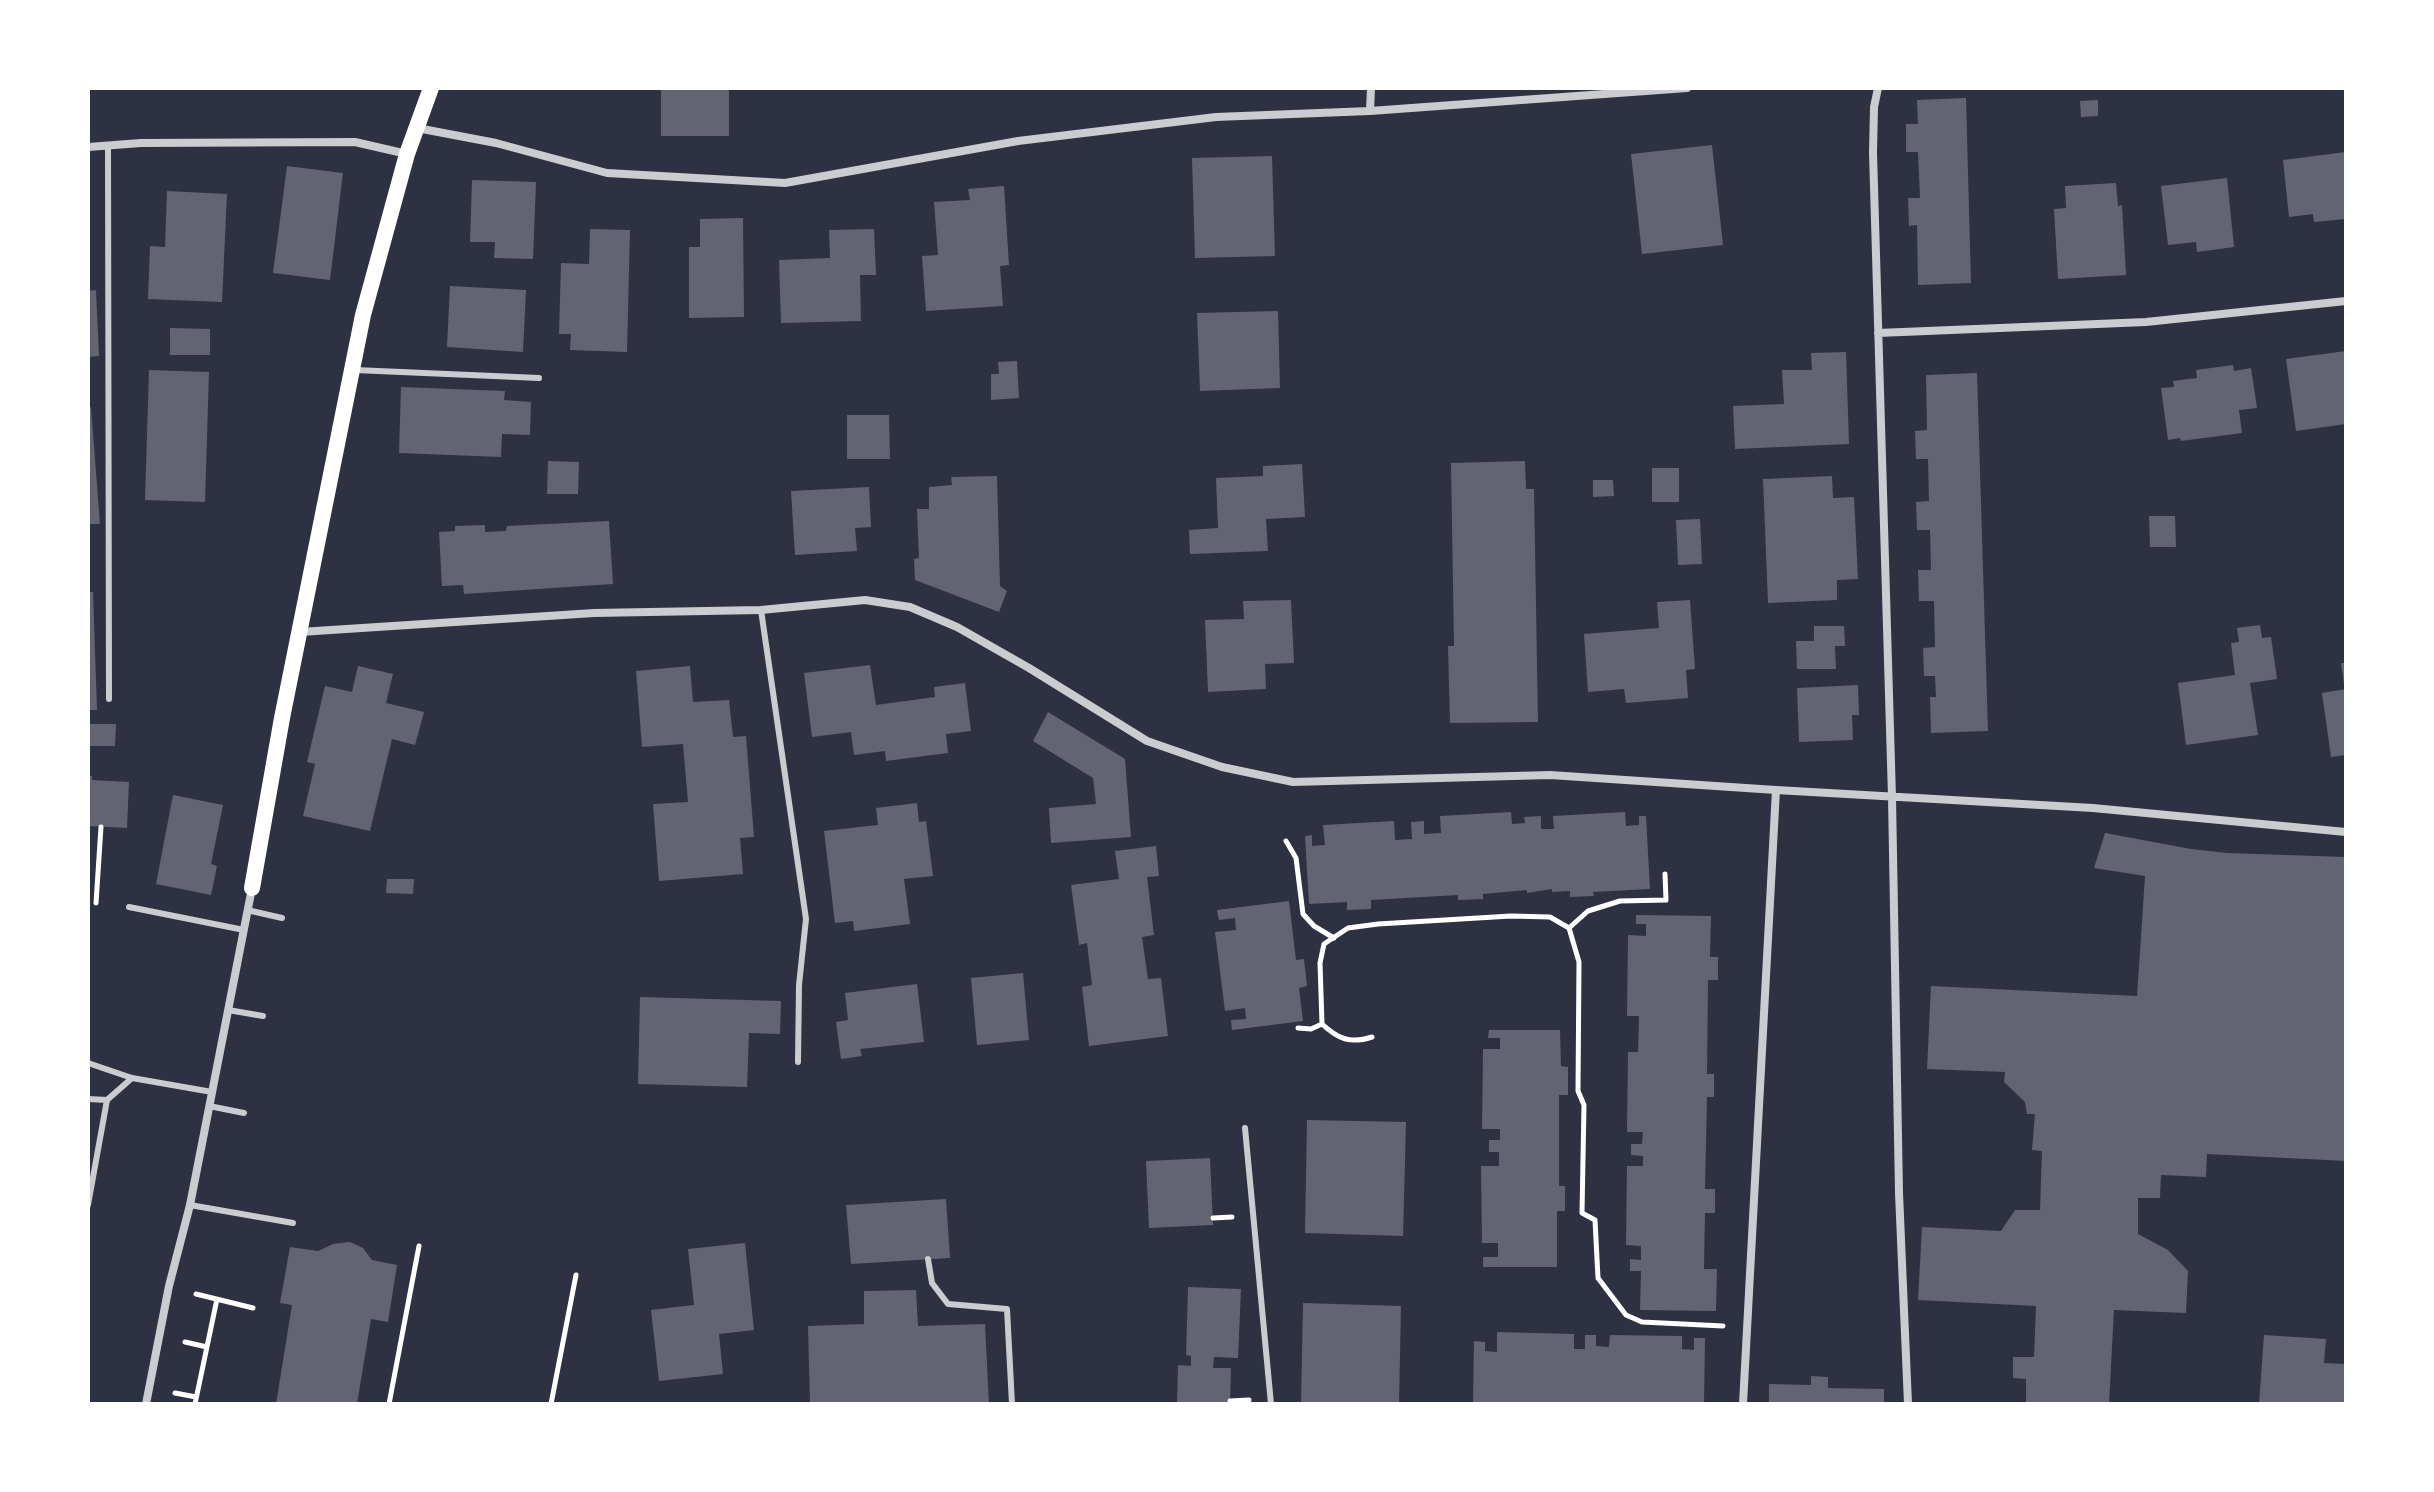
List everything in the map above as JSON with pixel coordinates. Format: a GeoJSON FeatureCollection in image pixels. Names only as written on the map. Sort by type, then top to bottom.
{"type":"FeatureCollection","features":[{"type":"Feature","properties":{"kind":"main road"},"geometry":{"type":"LineString","coordinates":[[252,888],[363,315],[407,154],[431,88]]}},
{"type":"Feature","properties":{"kind":"street"},"geometry":{"type":"LineString","coordinates":[[1370,111],[1371,88]]}},
{"type":"Feature","properties":{"kind":"street"},"geometry":{"type":"LineString","coordinates":[[416,128],[496,143],[607,173],[785,183],[1018,141],[1216,117],[1370,111],[1687,88]]}},
{"type":"Feature","properties":{"kind":"street"},"geometry":{"type":"LineString","coordinates":[[1878,88],[1874,107],[1873,153],[1892,797],[1899,1193],[1908,1404]]}},
{"type":"Feature","properties":{"kind":"street"},"geometry":{"type":"LineString","coordinates":[[88,147],[141,143],[355,142],[407,154]]}},
{"type":"Feature","properties":{"kind":"street"},"geometry":{"type":"LineString","coordinates":[[1878,333],[2146,322],[2346,301]]}},
{"type":"Feature","properties":{"kind":"street"},"geometry":{"type":"LineString","coordinates":[[300,632],[594,613],[761,610],[865,600],[910,607],[957,627],[1147,741],[1222,767],[1293,782],[1550,775],[2093,808],[2346,832]]}},
{"type":"Feature","properties":{"kind":"street"},"geometry":{"type":"LineString","coordinates":[[1743,1404],[1776,790]]}},
{"type":"Feature","properties":{"kind":"street"},"geometry":{"type":"LineString","coordinates":[[146,1404],[169,1286],[190,1205],[252,888]]}},
{"type":"Feature","properties":{"kind":"lane"},"geometry":{"type":"LineString","coordinates":[[108,145],[109,699]]}},
{"type":"Feature","properties":{"kind":"lane"},"geometry":{"type":"LineString","coordinates":[[352,370],[539,378]]}},
{"type":"Feature","properties":{"kind":"lane"},"geometry":{"type":"LineString","coordinates":[[761,610],[806,919],[799,985],[798,1062]]}},
{"type":"Feature","properties":{"kind":"lane"},"geometry":{"type":"LineString","coordinates":[[129,907],[244,930]]}},
{"type":"Feature","properties":{"kind":"lane"},"geometry":{"type":"LineString","coordinates":[[247,910],[282,918]]}},
{"type":"Feature","properties":{"kind":"lane"},"geometry":{"type":"LineString","coordinates":[[228,1010],[263,1016]]}},
{"type":"Feature","properties":{"kind":"lane"},"geometry":{"type":"LineString","coordinates":[[88,1063],[132,1078],[212,1092]]}},
{"type":"Feature","properties":{"kind":"lane"},"geometry":{"type":"LineString","coordinates":[[88,1205],[107,1100],[132,1078]]}},
{"type":"Feature","properties":{"kind":"lane"},"geometry":{"type":"LineString","coordinates":[[88,1099],[107,1100]]}},
{"type":"Feature","properties":{"kind":"lane"},"geometry":{"type":"LineString","coordinates":[[209,1106],[244,1113]]}},
{"type":"Feature","properties":{"kind":"lane"},"geometry":{"type":"LineString","coordinates":[[1245,1128],[1271,1404]]}},
{"type":"Feature","properties":{"kind":"lane"},"geometry":{"type":"LineString","coordinates":[[190,1205],[293,1223]]}},
{"type":"Feature","properties":{"kind":"lane"},"geometry":{"type":"LineString","coordinates":[[928,1259],[932,1283],[948,1304],[1007,1309],[1012,1404]]}},
{"type":"Feature","properties":{"kind":"path"},"geometry":{"type":"LineString","coordinates":[[96,903],[101,827]]}},
{"type":"Feature","properties":{"kind":"path"},"geometry":{"type":"LineString","coordinates":[[1286,841],[1296,858],[1303,914],[1314,926],[1334,938]]}},
{"type":"Feature","properties":{"kind":"path"},"geometry":{"type":"LineString","coordinates":[[1569,928],[1588,911],[1620,901],[1666,900],[1665,874]]}},
{"type":"Feature","properties":{"kind":"path"},"geometry":{"type":"LineString","coordinates":[[1372,1037],[1345,1041],[1322,1024],[1320,963],[1324,944],[1348,928],[1511,916],[1550,917],[1569,928],[1579,962],[1578,1091],[1584,1105],[1582,1213],[1595,1220],[1598,1278],[1626,1315],[1642,1322],[1748,1327]]}},
{"type":"Feature","properties":{"kind":"path"},"geometry":{"type":"LineString","coordinates":[[1298,1028],[1311,1029],[1322,1024]]}},
{"type":"Feature","properties":{"kind":"path"},"geometry":{"type":"LineString","coordinates":[[389,1404],[419,1246]]}},
{"type":"Feature","properties":{"kind":"path"},"geometry":{"type":"LineString","coordinates":[[551,1404],[576,1275]]}},
{"type":"Feature","properties":{"kind":"path"},"geometry":{"type":"LineString","coordinates":[[196,1294],[253,1308]]}},
{"type":"Feature","properties":{"kind":"path"},"geometry":{"type":"LineString","coordinates":[[175,1393],[196,1401],[217,1299]]}},
{"type":"Feature","properties":{"kind":"path"},"geometry":{"type":"LineString","coordinates":[[185,1342],[207,1347]]}},
{"type":"Feature","properties":{"kind":"building"},"geometry":{"type":"Polygon","coordinates":[[[661,88],[729,88],[729,136],[661,136],[661,88]]]}},
{"type":"Feature","properties":{"kind":"building"},"geometry":{"type":"Polygon","coordinates":[[[1966,98],[1971,283],[1918,285],[1917,225],[1909,226],[1908,198],[1920,198],[1918,152],[1906,152],[1906,124],[1918,124],[1917,100],[1966,98]]]}},
{"type":"Feature","properties":{"kind":"building"},"geometry":{"type":"Polygon","coordinates":[[[2098,100],[2098,116],[2081,117],[2080,101],[2098,100]]]}},
{"type":"Feature","properties":{"kind":"building"},"geometry":{"type":"Polygon","coordinates":[[[1712,145],[1723,245],[1642,254],[1631,154],[1712,145]]]}},
{"type":"Feature","properties":{"kind":"building"},"geometry":{"type":"Polygon","coordinates":[[[2346,152],[2346,219],[2314,222],[2313,214],[2289,217],[2283,160],[2346,152]]]}},
{"type":"Feature","properties":{"kind":"building"},"geometry":{"type":"Polygon","coordinates":[[[1272,156],[1275,256],[1195,258],[1192,158],[1272,156]]]}},
{"type":"Feature","properties":{"kind":"building"},"geometry":{"type":"Polygon","coordinates":[[[287,166],[343,173],[330,280],[273,273],[287,166]]]}},
{"type":"Feature","properties":{"kind":"building"},"geometry":{"type":"Polygon","coordinates":[[[2227,178],[2234,247],[2197,252],[2196,242],[2168,245],[2161,186],[2227,178]]]}},
{"type":"Feature","properties":{"kind":"building"},"geometry":{"type":"Polygon","coordinates":[[[472,180],[536,182],[533,259],[494,258],[495,242],[470,242],[472,180]]]}},
{"type":"Feature","properties":{"kind":"building"},"geometry":{"type":"Polygon","coordinates":[[[2116,183],[2118,206],[2122,205],[2126,275],[2058,279],[2054,209],[2066,208],[2065,186],[2116,183]]]}},
{"type":"Feature","properties":{"kind":"building"},"geometry":{"type":"Polygon","coordinates":[[[1004,186],[1009,265],[1000,266],[1003,306],[926,311],[922,256],[938,255],[934,202],[970,200],[968,189],[1004,186]]]}},
{"type":"Feature","properties":{"kind":"building"},"geometry":{"type":"Polygon","coordinates":[[[167,191],[227,194],[222,302],[148,299],[150,246],[165,247],[167,191]]]}},
{"type":"Feature","properties":{"kind":"building"},"geometry":{"type":"Polygon","coordinates":[[[743,218],[744,317],[689,318],[689,247],[700,247],[700,219],[743,218]]]}},
{"type":"Feature","properties":{"kind":"building"},"geometry":{"type":"Polygon","coordinates":[[[590,229],[630,230],[627,352],[570,350],[571,334],[559,334],[561,263],[589,264],[590,229]]]}},
{"type":"Feature","properties":{"kind":"building"},"geometry":{"type":"Polygon","coordinates":[[[874,229],[876,275],[860,275],[861,321],[781,323],[779,260],[830,258],[829,230],[874,229]]]}},
{"type":"Feature","properties":{"kind":"building"},"geometry":{"type":"Polygon","coordinates":[[[450,286],[526,290],[523,352],[447,347],[450,286]]]}},
{"type":"Feature","properties":{"kind":"building"},"geometry":{"type":"Polygon","coordinates":[[[96,290],[99,356],[88,357],[88,291],[96,290]]]}},
{"type":"Feature","properties":{"kind":"building"},"geometry":{"type":"Polygon","coordinates":[[[1278,311],[1280,388],[1200,391],[1197,313],[1278,311]]]}},
{"type":"Feature","properties":{"kind":"building"},"geometry":{"type":"Polygon","coordinates":[[[170,328],[210,329],[210,355],[170,355],[170,328]]]}},
{"type":"Feature","properties":{"kind":"building"},"geometry":{"type":"Polygon","coordinates":[[[2346,351],[2346,424],[2296,431],[2286,359],[2346,351]]]}},
{"type":"Feature","properties":{"kind":"building"},"geometry":{"type":"Polygon","coordinates":[[[1846,352],[1849,444],[1735,449],[1733,406],[1784,404],[1782,370],[1812,370],[1811,353],[1846,352]]]}},
{"type":"Feature","properties":{"kind":"building"},"geometry":{"type":"Polygon","coordinates":[[[1017,361],[1019,398],[991,400],[991,374],[999,374],[998,362],[1017,361]]]}},
{"type":"Feature","properties":{"kind":"building"},"geometry":{"type":"Polygon","coordinates":[[[2233,365],[2234,371],[2251,368],[2257,408],[2239,410],[2242,433],[2168,440],[2161,388],[2174,387],[2173,381],[2197,378],[2196,370],[2233,365]]]}},
{"type":"Feature","properties":{"kind":"building"},"geometry":{"type":"Polygon","coordinates":[[[149,370],[209,372],[205,502],[145,500],[149,370]]]}},
{"type":"Feature","properties":{"kind":"building"},"geometry":{"type":"Polygon","coordinates":[[[1977,373],[1988,731],[1931,733],[1930,697],[1936,697],[1935,676],[1924,676],[1923,648],[1935,647],[1934,601],[1919,601],[1918,570],[1931,570],[1930,530],[1917,530],[1916,502],[1929,501],[1928,459],[1916,459],[1915,431],[1927,430],[1926,375],[1977,373]]]}},
{"type":"Feature","properties":{"kind":"building"},"geometry":{"type":"Polygon","coordinates":[[[401,387],[505,391],[504,400],[531,402],[530,435],[502,434],[501,457],[399,453],[401,387]]]}},
{"type":"Feature","properties":{"kind":"building"},"geometry":{"type":"Polygon","coordinates":[[[88,407],[91,407],[100,524],[88,524],[88,407]]]}},
{"type":"Feature","properties":{"kind":"building"},"geometry":{"type":"Polygon","coordinates":[[[847,415],[889,415],[890,459],[847,459],[847,415]]]}},
{"type":"Feature","properties":{"kind":"building"},"geometry":{"type":"Polygon","coordinates":[[[548,461],[579,462],[578,494],[547,494],[548,461]]]}},
{"type":"Feature","properties":{"kind":"building"},"geometry":{"type":"Polygon","coordinates":[[[1525,461],[1526,489],[1534,489],[1538,722],[1450,723],[1448,646],[1454,646],[1451,463],[1525,461]]]}},
{"type":"Feature","properties":{"kind":"building"},"geometry":{"type":"Polygon","coordinates":[[[1302,464],[1305,517],[1266,519],[1268,551],[1190,554],[1189,530],[1218,528],[1216,478],[1263,476],[1263,466],[1302,464]]]}},
{"type":"Feature","properties":{"kind":"building"},"geometry":{"type":"Polygon","coordinates":[[[1652,468],[1679,468],[1679,502],[1652,502],[1652,468]]]}},
{"type":"Feature","properties":{"kind":"building"},"geometry":{"type":"Polygon","coordinates":[[[997,476],[1000,586],[1007,591],[999,612],[915,580],[914,559],[919,558],[917,509],[929,509],[929,487],[952,485],[951,477],[997,476]]]}},
{"type":"Feature","properties":{"kind":"building"},"geometry":{"type":"Polygon","coordinates":[[[1832,476],[1833,498],[1854,497],[1858,579],[1837,580],[1837,600],[1768,603],[1763,479],[1832,476]]]}},
{"type":"Feature","properties":{"kind":"building"},"geometry":{"type":"Polygon","coordinates":[[[1593,480],[1613,480],[1614,496],[1593,497],[1593,480]]]}},
{"type":"Feature","properties":{"kind":"building"},"geometry":{"type":"Polygon","coordinates":[[[869,487],[871,527],[855,528],[857,551],[795,555],[791,491],[869,487]]]}},
{"type":"Feature","properties":{"kind":"building"},"geometry":{"type":"Polygon","coordinates":[[[2149,516],[2175,516],[2176,547],[2150,547],[2149,516]]]}},
{"type":"Feature","properties":{"kind":"building"},"geometry":{"type":"Polygon","coordinates":[[[1700,519],[1702,564],[1678,565],[1676,520],[1700,519]]]}},
{"type":"Feature","properties":{"kind":"building"},"geometry":{"type":"Polygon","coordinates":[[[609,521],[613,584],[464,594],[463,585],[442,586],[439,532],[455,531],[455,526],[485,525],[485,532],[506,531],[507,526],[609,521]]]}},
{"type":"Feature","properties":{"kind":"building"},"geometry":{"type":"Polygon","coordinates":[[[88,592],[93,592],[97,710],[88,710],[88,592]]]}},
{"type":"Feature","properties":{"kind":"building"},"geometry":{"type":"Polygon","coordinates":[[[1291,600],[1294,663],[1265,664],[1266,689],[1208,692],[1205,620],[1244,619],[1243,601],[1291,600]]]}},
{"type":"Feature","properties":{"kind":"building"},"geometry":{"type":"Polygon","coordinates":[[[1690,600],[1695,669],[1686,670],[1688,698],[1626,703],[1624,689],[1588,692],[1584,634],[1659,628],[1657,602],[1690,600]]]}},
{"type":"Feature","properties":{"kind":"building"},"geometry":{"type":"Polygon","coordinates":[[[2260,625],[2262,638],[2271,637],[2277,679],[2250,683],[2258,735],[2186,745],[2178,683],[2235,675],[2231,643],[2239,642],[2237,628],[2260,625]]]}},
{"type":"Feature","properties":{"kind":"building"},"geometry":{"type":"Polygon","coordinates":[[[1814,626],[1844,626],[1845,646],[1835,646],[1836,669],[1797,669],[1796,641],[1814,641],[1814,626]]]}},
{"type":"Feature","properties":{"kind":"building"},"geometry":{"type":"Polygon","coordinates":[[[2341,663],[2346,663],[2346,684],[2344,684],[2341,663]]]}},
{"type":"Feature","properties":{"kind":"building"},"geometry":{"type":"Polygon","coordinates":[[[870,665],[876,705],[935,697],[934,687],[965,683],[971,731],[946,734],[948,753],[886,761],[885,751],[854,755],[851,732],[812,737],[804,673],[870,665]]]}},
{"type":"Feature","properties":{"kind":"building"},"geometry":{"type":"Polygon","coordinates":[[[358,666],[393,674],[386,703],[424,712],[415,745],[392,739],[370,831],[303,816],[315,764],[307,762],[325,686],[352,692],[358,666]]]}},
{"type":"Feature","properties":{"kind":"building"},"geometry":{"type":"Polygon","coordinates":[[[690,666],[693,702],[729,700],[733,737],[746,736],[754,837],[740,838],[743,874],[659,881],[653,804],[688,802],[683,744],[642,747],[636,671],[690,666]]]}},
{"type":"Feature","properties":{"kind":"building"},"geometry":{"type":"Polygon","coordinates":[[[1858,685],[1859,715],[1852,715],[1853,740],[1799,742],[1797,688],[1858,685]]]}},
{"type":"Feature","properties":{"kind":"building"},"geometry":{"type":"Polygon","coordinates":[[[2346,689],[2346,755],[2331,757],[2322,693],[2346,689]]]}},
{"type":"Feature","properties":{"kind":"building"},"geometry":{"type":"Polygon","coordinates":[[[1048,712],[1125,759],[1131,837],[1051,843],[1049,808],[1096,804],[1093,778],[1033,741],[1048,712]]]}},
{"type":"Feature","properties":{"kind":"building"},"geometry":{"type":"Polygon","coordinates":[[[88,724],[116,724],[115,746],[88,746],[88,724]]]}},
{"type":"Feature","properties":{"kind":"building"},"geometry":{"type":"Polygon","coordinates":[[[88,776],[92,776],[92,780],[129,782],[127,828],[88,826],[88,776]]]}},
{"type":"Feature","properties":{"kind":"building"},"geometry":{"type":"Polygon","coordinates":[[[173,795],[223,805],[211,864],[217,866],[211,895],[156,884],[173,795]]]}},
{"type":"Feature","properties":{"kind":"building"},"geometry":{"type":"Polygon","coordinates":[[[917,803],[919,822],[926,821],[933,876],[904,879],[910,924],[854,931],[853,921],[835,923],[824,831],[878,825],[876,808],[917,803]]]}},
{"type":"Feature","properties":{"kind":"building"},"geometry":{"type":"Polygon","coordinates":[[[1511,812],[1512,824],[1525,823],[1524,817],[1541,816],[1541,829],[1554,829],[1553,816],[1625,812],[1626,826],[1639,825],[1639,816],[1646,816],[1650,889],[1593,892],[1594,896],[1570,897],[1570,891],[1552,892],[1552,889],[1483,894],[1483,899],[1458,900],[1458,895],[1371,900],[1371,909],[1347,910],[1347,902],[1309,904],[1305,836],[1312,835],[1312,846],[1325,845],[1323,825],[1394,821],[1395,840],[1412,839],[1411,822],[1424,821],[1424,834],[1441,833],[1440,816],[1511,812]]]}},
{"type":"Feature","properties":{"kind":"building"},"geometry":{"type":"Polygon","coordinates":[[[2105,833],[2227,853],[2346,857],[2346,1161],[2207,1154],[2206,1177],[2161,1175],[2160,1198],[2138,1198],[2138,1234],[2168,1250],[2188,1271],[2186,1313],[2114,1310],[2109,1404],[2026,1404],[2026,1379],[2013,1378],[2013,1357],[2034,1357],[2036,1306],[1918,1300],[1922,1227],[2001,1231],[2015,1210],[2040,1210],[2042,1151],[2032,1150],[2035,1114],[2027,1114],[2025,1102],[2004,1082],[2005,1072],[1927,1069],[1931,986],[2137,996],[2145,876],[2094,868],[2105,833]]]}},
{"type":"Feature","properties":{"kind":"building"},"geometry":{"type":"Polygon","coordinates":[[[1156,846],[1159,876],[1147,877],[1154,935],[1142,937],[1148,979],[1161,978],[1168,1036],[1089,1046],[1082,987],[1092,985],[1087,943],[1079,945],[1071,885],[1119,879],[1115,851],[1156,846]]]}},
{"type":"Feature","properties":{"kind":"building"},"geometry":{"type":"Polygon","coordinates":[[[387,879],[414,879],[413,894],[386,893],[387,879]]]}},
{"type":"Feature","properties":{"kind":"building"},"geometry":{"type":"Polygon","coordinates":[[[1289,901],[1296,960],[1304,959],[1307,986],[1299,988],[1303,1021],[1232,1030],[1231,1020],[1246,1019],[1245,1008],[1225,1011],[1215,932],[1236,930],[1235,918],[1219,920],[1217,910],[1289,901]]]}},
{"type":"Feature","properties":{"kind":"building"},"geometry":{"type":"Polygon","coordinates":[[[1636,915],[1711,916],[1710,957],[1718,957],[1718,980],[1708,980],[1707,1074],[1714,1074],[1714,1097],[1707,1097],[1705,1189],[1715,1189],[1715,1213],[1705,1213],[1704,1269],[1717,1269],[1716,1311],[1640,1310],[1641,1271],[1630,1271],[1630,1259],[1641,1260],[1641,1246],[1626,1245],[1627,1166],[1643,1166],[1643,1156],[1631,1155],[1631,1144],[1642,1144],[1643,1132],[1627,1132],[1628,1052],[1638,1052],[1639,1016],[1627,1016],[1628,935],[1646,936],[1646,924],[1636,924],[1636,915]]]}},
{"type":"Feature","properties":{"kind":"building"},"geometry":{"type":"Polygon","coordinates":[[[1023,973],[1029,1040],[977,1045],[971,978],[1023,973]]]}},
{"type":"Feature","properties":{"kind":"building"},"geometry":{"type":"Polygon","coordinates":[[[917,984],[924,1042],[860,1049],[862,1056],[841,1059],[836,1022],[848,1020],[845,993],[917,984]]]}},
{"type":"Feature","properties":{"kind":"building"},"geometry":{"type":"Polygon","coordinates":[[[640,997],[781,1001],[780,1034],[749,1033],[747,1087],[638,1084],[640,997]]]}},
{"type":"Feature","properties":{"kind":"building"},"geometry":{"type":"Polygon","coordinates":[[[1489,1030],[1560,1030],[1561,1066],[1568,1067],[1568,1095],[1559,1095],[1559,1186],[1565,1186],[1565,1211],[1557,1211],[1557,1267],[1483,1267],[1483,1257],[1498,1257],[1498,1243],[1482,1243],[1481,1166],[1499,1166],[1499,1152],[1489,1152],[1489,1140],[1500,1140],[1500,1129],[1482,1129],[1483,1049],[1500,1049],[1500,1038],[1488,1038],[1489,1030]]]}},
{"type":"Feature","properties":{"kind":"building"},"geometry":{"type":"Polygon","coordinates":[[[1307,1120],[1406,1122],[1403,1236],[1305,1233],[1307,1120]]]}},
{"type":"Feature","properties":{"kind":"building"},"geometry":{"type":"Polygon","coordinates":[[[1210,1158],[1213,1225],[1149,1228],[1146,1161],[1210,1158]]]}},
{"type":"Feature","properties":{"kind":"building"},"geometry":{"type":"Polygon","coordinates":[[[946,1199],[950,1258],[851,1264],[846,1205],[946,1199]]]}},
{"type":"Feature","properties":{"kind":"building"},"geometry":{"type":"Polygon","coordinates":[[[350,1242],[363,1248],[372,1260],[397,1265],[388,1322],[371,1319],[357,1404],[276,1404],[292,1305],[280,1303],[290,1247],[318,1251],[333,1244],[350,1242]]]}},
{"type":"Feature","properties":{"kind":"building"},"geometry":{"type":"Polygon","coordinates":[[[745,1243],[754,1330],[719,1334],[723,1374],[659,1381],[651,1310],[694,1305],[688,1249],[745,1243]]]}},
{"type":"Feature","properties":{"kind":"building"},"geometry":{"type":"Polygon","coordinates":[[[1188,1287],[1241,1289],[1238,1358],[1214,1357],[1213,1368],[1231,1368],[1230,1404],[1177,1404],[1178,1365],[1191,1366],[1191,1356],[1186,1355],[1188,1287]]]}},
{"type":"Feature","properties":{"kind":"building"},"geometry":{"type":"Polygon","coordinates":[[[916,1290],[918,1326],[985,1324],[989,1404],[810,1404],[808,1326],[864,1324],[864,1291],[916,1290]]]}},
{"type":"Feature","properties":{"kind":"building"},"geometry":{"type":"Polygon","coordinates":[[[1303,1303],[1401,1306],[1399,1404],[1301,1404],[1303,1303]]]}},
{"type":"Feature","properties":{"kind":"building"},"geometry":{"type":"Polygon","coordinates":[[[1497,1332],[1574,1334],[1574,1349],[1585,1349],[1585,1335],[1596,1335],[1596,1346],[1609,1347],[1610,1335],[1682,1336],[1682,1349],[1694,1350],[1694,1338],[1705,1338],[1704,1404],[1473,1404],[1474,1341],[1485,1342],[1485,1351],[1497,1352],[1497,1332]]]}},
{"type":"Feature","properties":{"kind":"building"},"geometry":{"type":"Polygon","coordinates":[[[2264,1335],[2326,1339],[2324,1363],[2346,1364],[2346,1404],[2259,1404],[2264,1335]]]}},
{"type":"Feature","properties":{"kind":"building"},"geometry":{"type":"Polygon","coordinates":[[[1811,1376],[1828,1377],[1828,1388],[1884,1389],[1884,1404],[1769,1404],[1769,1384],[1811,1385],[1811,1376]]]}}]}
